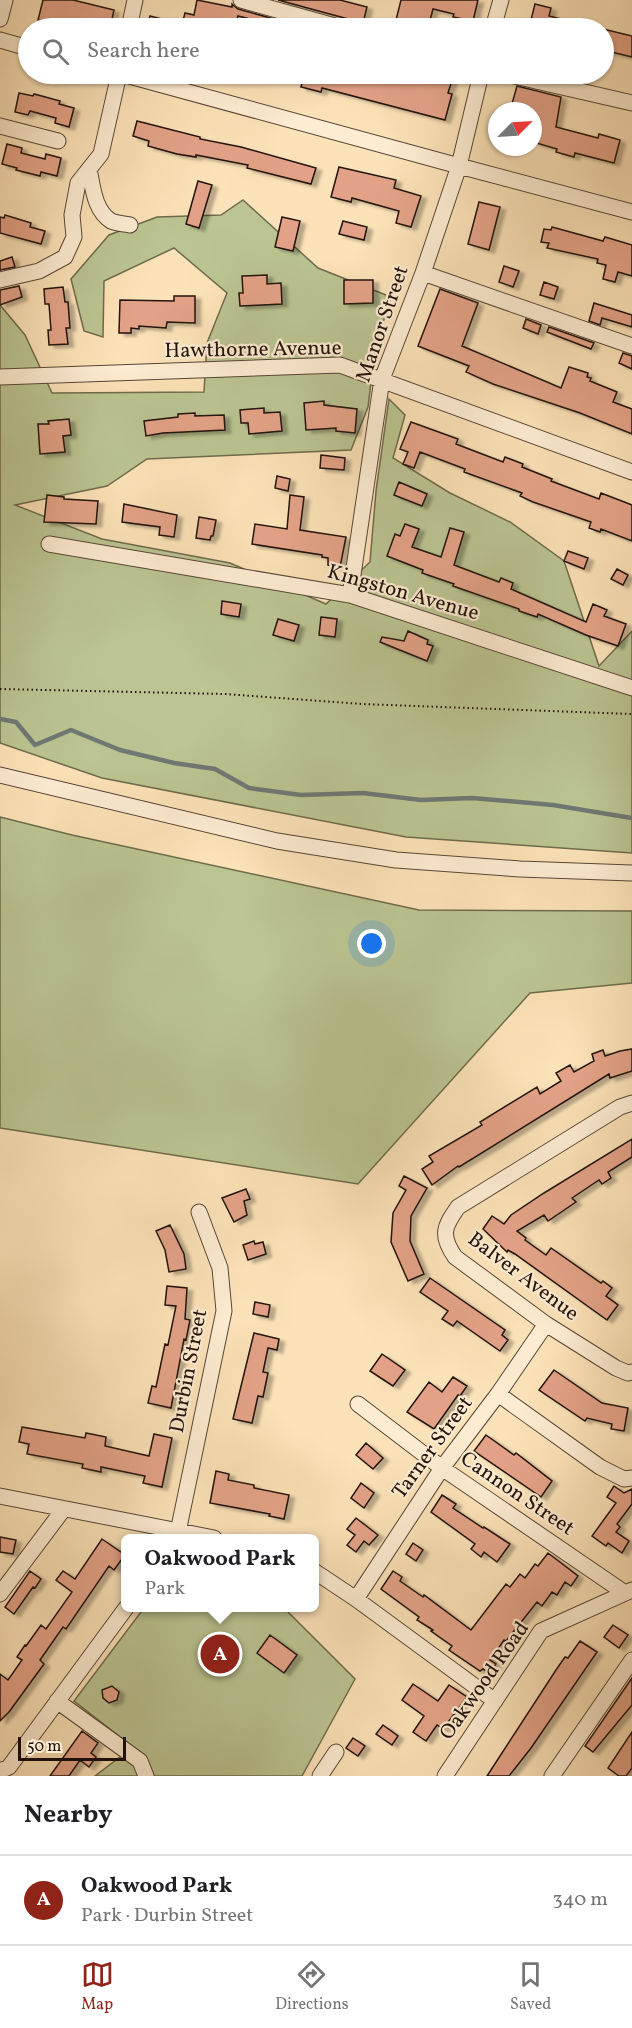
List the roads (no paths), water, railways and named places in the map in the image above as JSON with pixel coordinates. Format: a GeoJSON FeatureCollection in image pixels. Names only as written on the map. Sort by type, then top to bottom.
{"type":"FeatureCollection","features":[{"type":"Feature","properties":{"kind":"street"},"geometry":{"type":"LineString","coordinates":[[0,19],[5,0]]}},
{"type":"Feature","properties":{"kind":"street"},"geometry":{"type":"LineString","coordinates":[[131,18],[135,0]]}},
{"type":"Feature","properties":{"kind":"street"},"geometry":{"type":"LineString","coordinates":[[241,0],[306,18]]}},
{"type":"Feature","properties":{"kind":"street"},"geometry":{"type":"LineString","coordinates":[[496,18],[501,0]]}},
{"type":"Feature","properties":{"kind":"street"},"geometry":{"type":"LineString","coordinates":[[0,40],[18,45]]}},
{"type":"Feature","properties":{"kind":"street"},"geometry":{"type":"LineString","coordinates":[[0,280],[39,271],[65,257],[74,237],[72,215],[78,183],[101,154],[118,84]]}},
{"type":"Feature","properties":{"kind":"street"},"geometry":{"type":"LineString","coordinates":[[158,84],[632,212]]}},
{"type":"Feature","properties":{"kind":"street","name":"Manor Street"},"geometry":{"type":"LineString","coordinates":[[350,595],[382,379],[423,273],[459,166],[479,84]]}},
{"type":"Feature","properties":{"kind":"street"},"geometry":{"type":"LineString","coordinates":[[549,84],[632,103]]}},
{"type":"Feature","properties":{"kind":"street"},"geometry":{"type":"LineString","coordinates":[[0,126],[58,141]]}},
{"type":"Feature","properties":{"kind":"street"},"geometry":{"type":"LineString","coordinates":[[89,169],[96,202],[100,209],[111,221],[130,225]]}},
{"type":"Feature","properties":{"kind":"street"},"geometry":{"type":"LineString","coordinates":[[423,273],[632,346]]}},
{"type":"Feature","properties":{"kind":"street","name":"Hawthorne Avenue"},"geometry":{"type":"LineString","coordinates":[[0,377],[340,365],[632,472]]}},
{"type":"Feature","properties":{"kind":"street","name":"Kingston Avenue"},"geometry":{"type":"LineString","coordinates":[[50,544],[350,595],[632,688]]}},
{"type":"Feature","properties":{"kind":"street"},"geometry":{"type":"LineString","coordinates":[[0,775],[277,841],[396,860],[520,869],[632,873]]}},
{"type":"Feature","properties":{"kind":"street","name":"Balver Avenue"},"geometry":{"type":"LineString","coordinates":[[632,1103],[620,1107],[458,1207],[447,1224],[446,1243],[455,1257],[546,1324],[616,1368],[632,1372]]}},
{"type":"Feature","properties":{"kind":"street","name":"Durbin Street"},"geometry":{"type":"LineString","coordinates":[[176,1534],[224,1311],[220,1268],[199,1212]]}},
{"type":"Feature","properties":{"kind":"street","name":"Tarner Street"},"geometry":{"type":"LineString","coordinates":[[356,1599],[442,1468],[498,1394],[546,1324]]}},
{"type":"Feature","properties":{"kind":"street"},"geometry":{"type":"LineString","coordinates":[[498,1394],[600,1467],[624,1479],[632,1478]]}},
{"type":"Feature","properties":{"kind":"street","name":"Cannon Street"},"geometry":{"type":"LineString","coordinates":[[358,1404],[442,1468],[629,1591]]}},
{"type":"Feature","properties":{"kind":"street"},"geometry":{"type":"LineString","coordinates":[[0,1496],[171,1534]]}},
{"type":"Feature","properties":{"kind":"street"},"geometry":{"type":"LineString","coordinates":[[0,1594],[63,1510]]}},
{"type":"Feature","properties":{"kind":"street"},"geometry":{"type":"LineString","coordinates":[[319,1574],[495,1701]]}},
{"type":"Feature","properties":{"kind":"street","name":"Oakwood Road"},"geometry":{"type":"LineString","coordinates":[[445,1776],[541,1631],[629,1591]]}},
{"type":"Feature","properties":{"kind":"street"},"geometry":{"type":"LineString","coordinates":[[0,1771],[9,1767],[123,1612]]}},
{"type":"Feature","properties":{"kind":"street"},"geometry":{"type":"LineString","coordinates":[[552,1776],[632,1659]]}},
{"type":"Feature","properties":{"kind":"street"},"geometry":{"type":"LineString","coordinates":[[57,1701],[140,1761],[146,1776]]}},
{"type":"Feature","properties":{"kind":"street"},"geometry":{"type":"LineString","coordinates":[[320,1776],[336,1752]]}},
{"type":"Feature","properties":{"kind":"waterway"},"geometry":{"type":"LineString","coordinates":[[0,719],[16,722],[35,745],[71,730],[120,750],[174,763],[215,769],[249,788],[301,795],[363,793],[421,800],[472,798],[553,805],[632,818]]}},
{"type":"Feature","properties":{"kind":"place","name":"Oakwood Park"},"geometry":{"type":"Point","coordinates":[220,1654]}}]}
